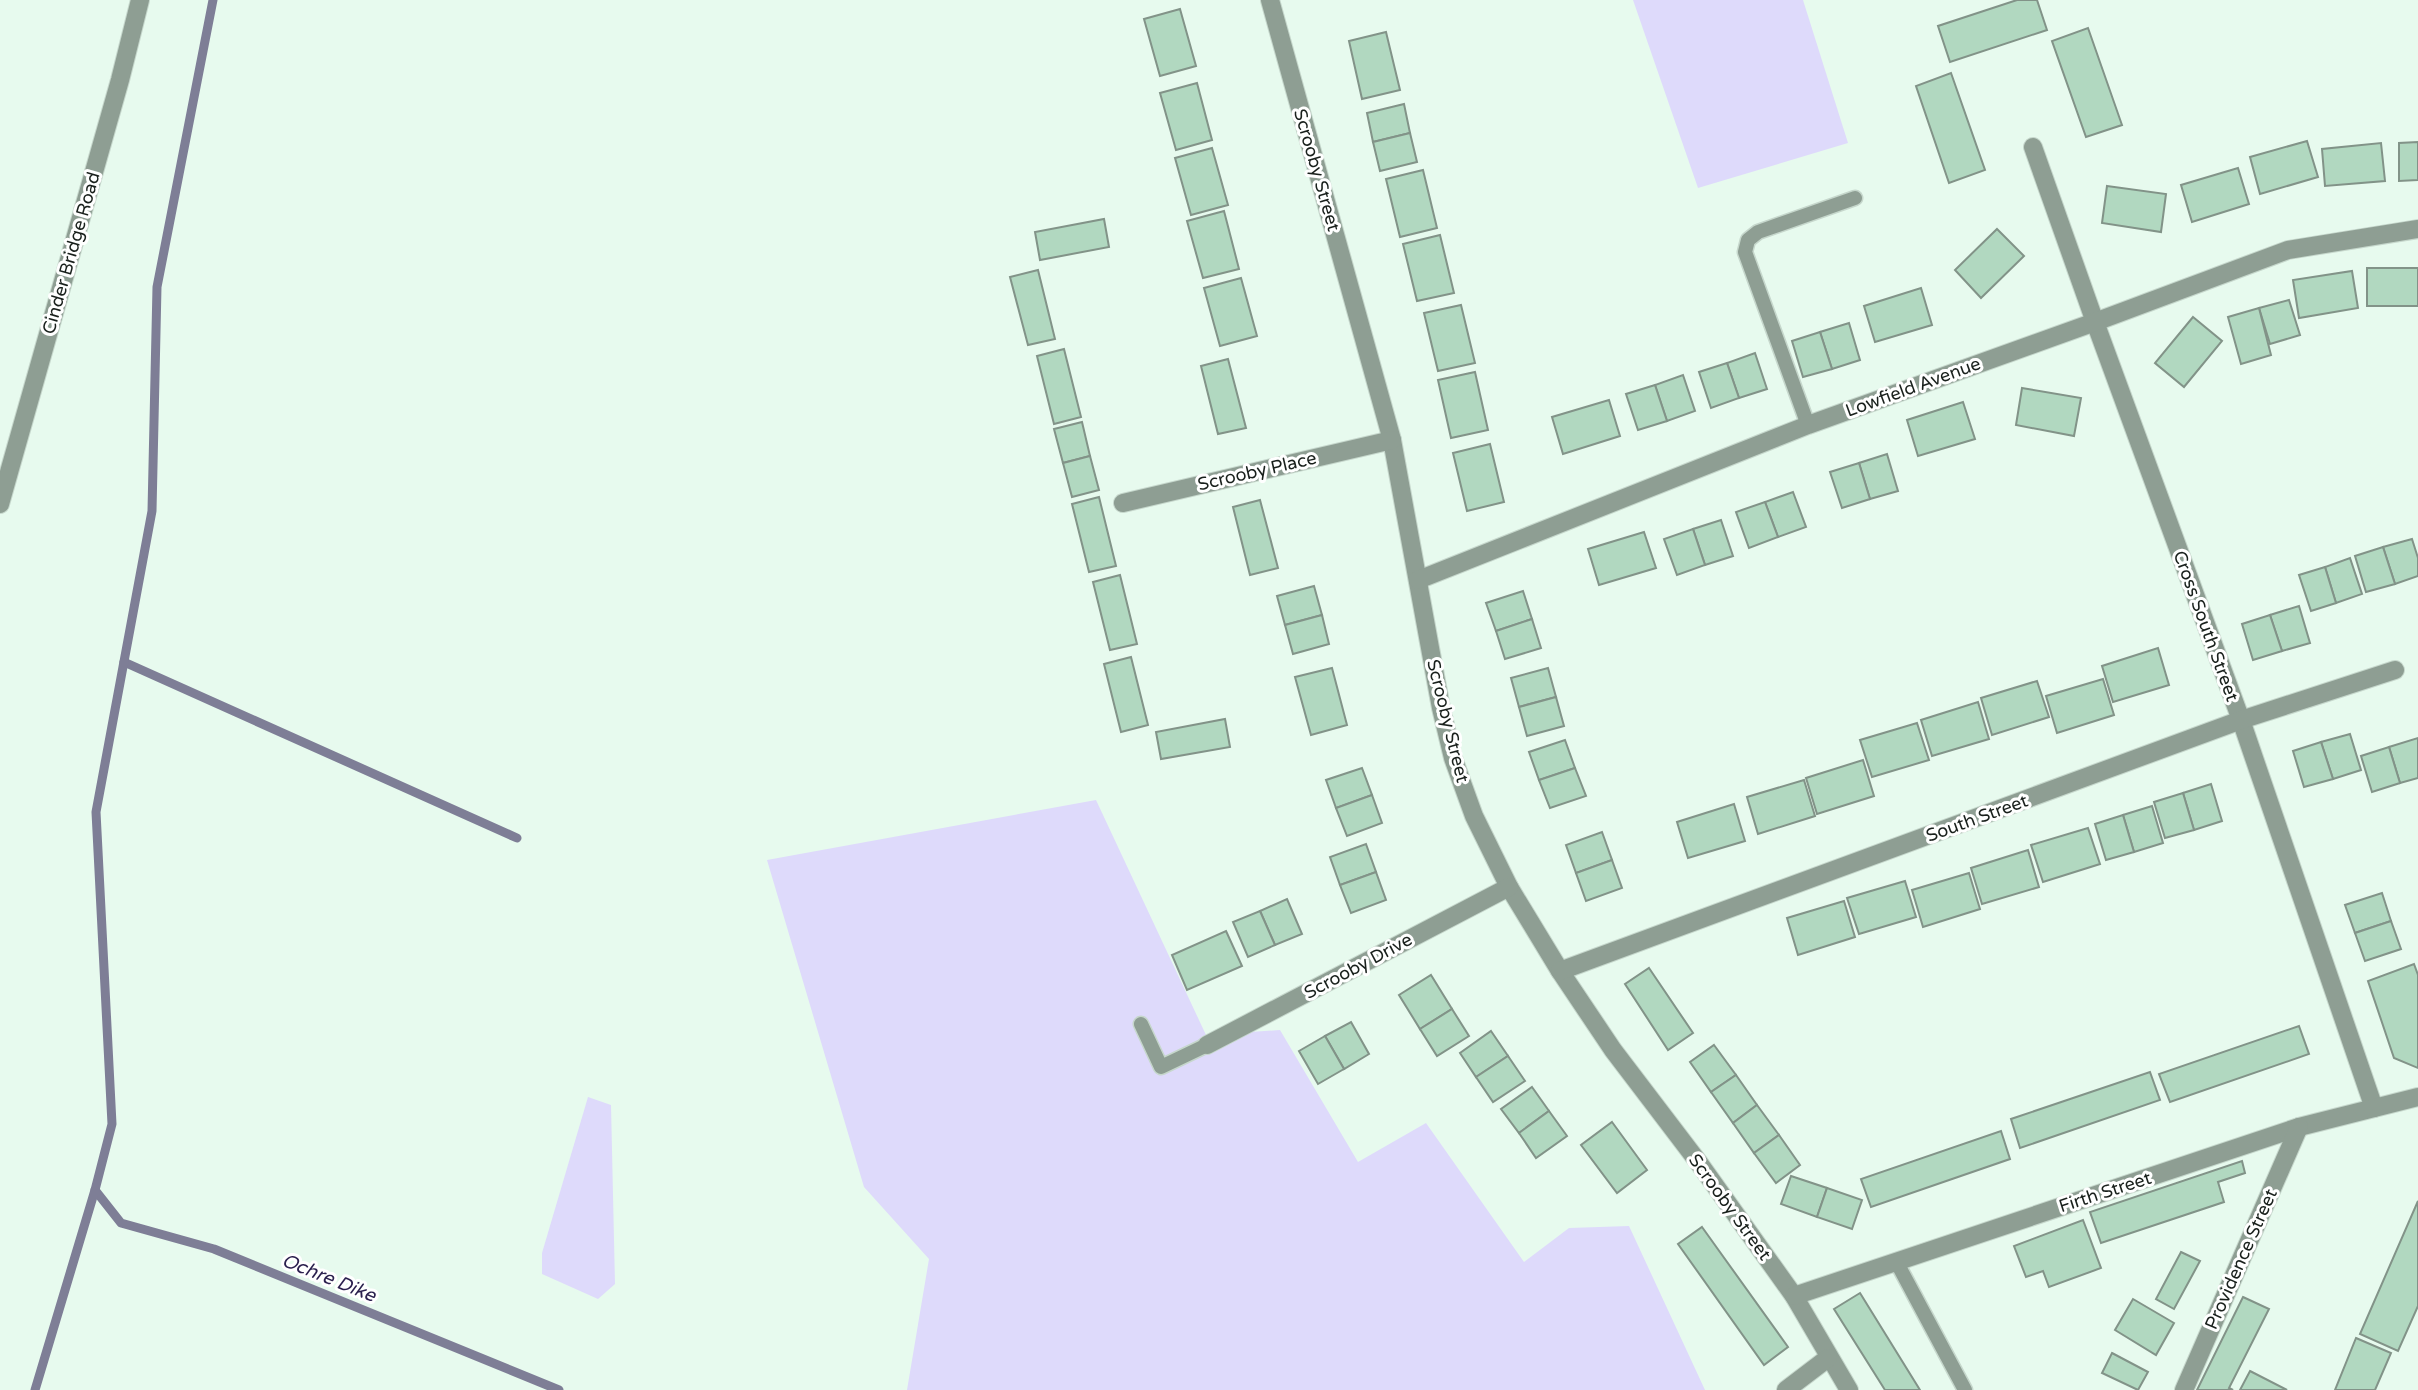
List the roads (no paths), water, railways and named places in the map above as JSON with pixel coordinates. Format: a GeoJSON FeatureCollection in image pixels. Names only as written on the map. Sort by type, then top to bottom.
{"type":"FeatureCollection","features":[{"type":"Feature","properties":{"kind":"street","name":"Cinder Bridge Road"},"geometry":{"type":"LineString","coordinates":[[0,504],[120,80],[140,0]]}},
{"type":"Feature","properties":{"kind":"street","name":"Scrooby Street"},"geometry":{"type":"LineString","coordinates":[[1270,0],[1392,440],[1441,708],[1453,758],[1474,817],[1508,887],[1560,971],[1613,1050],[1699,1163],[1794,1296],[1849,1390]]}},
{"type":"Feature","properties":{"kind":"street","name":"Cross South Street"},"geometry":{"type":"LineString","coordinates":[[2033,146],[2241,720],[2374,1108]]}},
{"type":"Feature","properties":{"kind":"street","name":"Lowfield Avenue"},"geometry":{"type":"LineString","coordinates":[[1418,580],[1808,425],[2288,250],[2418,229]]}},
{"type":"Feature","properties":{"kind":"street","name":"Scrooby Place"},"geometry":{"type":"LineString","coordinates":[[1123,503],[1392,440]]}},
{"type":"Feature","properties":{"kind":"street","name":"South Street"},"geometry":{"type":"LineString","coordinates":[[1560,971],[2241,720],[2395,670]]}},
{"type":"Feature","properties":{"kind":"street","name":"Scrooby Drive"},"geometry":{"type":"LineString","coordinates":[[1207,1045],[1508,887]]}},
{"type":"Feature","properties":{"kind":"street","name":"Firth Street"},"geometry":{"type":"LineString","coordinates":[[1794,1296],[2299,1127],[2418,1097]]}},
{"type":"Feature","properties":{"kind":"street","name":"Providence Street"},"geometry":{"type":"LineString","coordinates":[[2183,1390],[2299,1127]]}},
{"type":"Feature","properties":{"kind":"street"},"geometry":{"type":"LineString","coordinates":[[1786,1390],[1828,1358]]}},
{"type":"Feature","properties":{"kind":"lane"},"geometry":{"type":"LineString","coordinates":[[1808,425],[1745,252],[1748,240],[1758,232],[1855,198]]}},
{"type":"Feature","properties":{"kind":"lane"},"geometry":{"type":"LineString","coordinates":[[1142,1024],[1161,1068],[1207,1045]]}},
{"type":"Feature","properties":{"kind":"lane"},"geometry":{"type":"LineString","coordinates":[[1896,1261],[1965,1390]]}},
{"type":"Feature","properties":{"kind":"waterway"},"geometry":{"type":"LineString","coordinates":[[35,1390],[112,1124],[96,812],[152,511],[157,287],[213,0]]}},
{"type":"Feature","properties":{"kind":"waterway"},"geometry":{"type":"LineString","coordinates":[[124,662],[517,838]]}},
{"type":"Feature","properties":{"kind":"waterway","name":"Ochre Dike"},"geometry":{"type":"LineString","coordinates":[[95,1190],[121,1223],[214,1249],[559,1390]]}}]}
